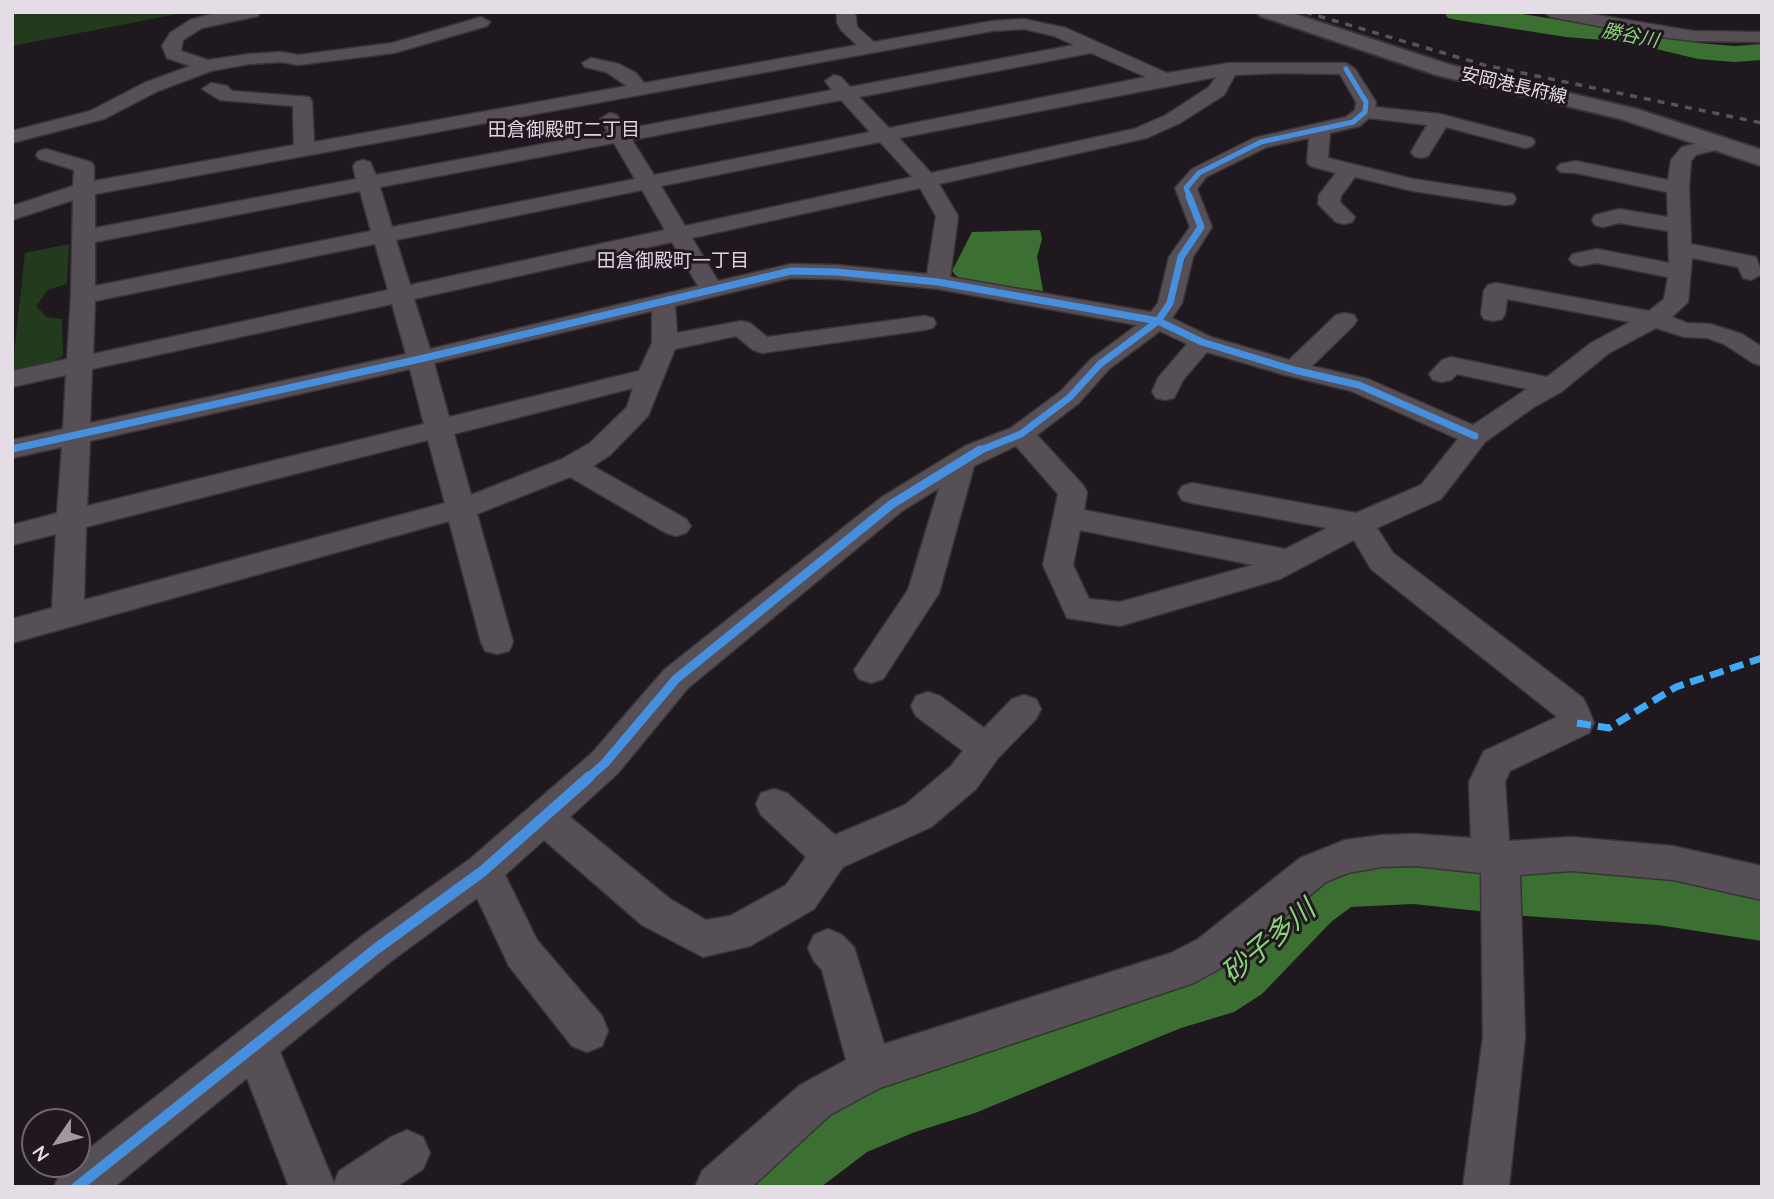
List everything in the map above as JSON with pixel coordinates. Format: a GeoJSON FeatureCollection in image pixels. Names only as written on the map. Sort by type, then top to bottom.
{"type":"FeatureCollection","features":[{"type":"Feature","properties":{"kind":"main road","name":"安岡港長府線"},"geometry":{"type":"LineString","coordinates":[[1267,12],[1354,43],[1444,70],[1629,114],[1721,142],[1762,158]]}},
{"type":"Feature","properties":{"kind":"street"},"geometry":{"type":"LineString","coordinates":[[207,66],[173,54],[171,46],[176,37],[196,24],[252,12]]}},
{"type":"Feature","properties":{"kind":"street"},"geometry":{"type":"LineString","coordinates":[[12,137],[97,115],[151,87],[207,66],[249,59],[282,57],[298,60],[401,46],[481,22],[468,12]]}},
{"type":"Feature","properties":{"kind":"street"},"geometry":{"type":"LineString","coordinates":[[846,12],[846,22],[850,30],[870,48]]}},
{"type":"Feature","properties":{"kind":"street"},"geometry":{"type":"LineString","coordinates":[[1551,12],[1611,26],[1658,32],[1762,37]]}},
{"type":"Feature","properties":{"kind":"street"},"geometry":{"type":"LineString","coordinates":[[12,213],[83,189],[992,26],[1024,24],[1060,32],[1165,79]]}},
{"type":"Feature","properties":{"kind":"street"},"geometry":{"type":"LineString","coordinates":[[1346,69],[1354,43]]}},
{"type":"Feature","properties":{"kind":"street"},"geometry":{"type":"LineString","coordinates":[[83,237],[1092,47]]}},
{"type":"Feature","properties":{"kind":"street"},"geometry":{"type":"LineString","coordinates":[[813,59],[927,181],[947,216],[938,282]]}},
{"type":"Feature","properties":{"kind":"street"},"geometry":{"type":"LineString","coordinates":[[591,63],[612,68],[629,77],[640,90]]}},
{"type":"Feature","properties":{"kind":"street"},"geometry":{"type":"LineString","coordinates":[[83,296],[1165,79],[1229,69],[1278,66],[1346,69]]}},
{"type":"Feature","properties":{"kind":"street"},"geometry":{"type":"LineString","coordinates":[[12,379],[1140,134],[1173,119],[1217,91],[1229,69]]}},
{"type":"Feature","properties":{"kind":"street"},"geometry":{"type":"LineString","coordinates":[[1346,69],[1364,96],[1365,112]]}},
{"type":"Feature","properties":{"kind":"street"},"geometry":{"type":"LineString","coordinates":[[211,89],[220,90],[227,96],[302,101],[304,150]]}},
{"type":"Feature","properties":{"kind":"street"},"geometry":{"type":"LineString","coordinates":[[596,97],[712,290]]}},
{"type":"Feature","properties":{"kind":"street"},"geometry":{"type":"LineString","coordinates":[[77,1187],[376,949],[483,871],[605,764],[676,679],[892,504],[975,452],[1021,434],[1070,397],[1100,364],[1158,321],[1170,303],[1181,257],[1201,227],[1186,188],[1199,173],[1261,142],[1353,122],[1365,112],[1440,120],[1525,142]]}},
{"type":"Feature","properties":{"kind":"street"},"geometry":{"type":"LineString","coordinates":[[1421,152],[1440,120]]}},
{"type":"Feature","properties":{"kind":"street"},"geometry":{"type":"LineString","coordinates":[[1320,130],[1317,162],[1413,185],[1505,199]]}},
{"type":"Feature","properties":{"kind":"street"},"geometry":{"type":"LineString","coordinates":[[356,141],[462,508],[497,642]]}},
{"type":"Feature","properties":{"kind":"street"},"geometry":{"type":"LineString","coordinates":[[1021,434],[1073,492],[1058,565],[1078,610],[1120,614],[1269,571],[1359,524],[1432,492],[1475,436],[1525,401],[1552,386],[1600,348],[1654,319],[1676,302],[1680,249],[1678,188],[1681,160],[1689,151],[1721,142]]}},
{"type":"Feature","properties":{"kind":"street"},"geometry":{"type":"LineString","coordinates":[[46,155],[85,166],[83,296],[66,616]]}},
{"type":"Feature","properties":{"kind":"street"},"geometry":{"type":"LineString","coordinates":[[1567,168],[1576,167],[1678,188]]}},
{"type":"Feature","properties":{"kind":"street"},"geometry":{"type":"LineString","coordinates":[[1344,217],[1329,204],[1330,195],[1349,171]]}},
{"type":"Feature","properties":{"kind":"street"},"geometry":{"type":"LineString","coordinates":[[1603,220],[1619,216],[1680,249]]}},
{"type":"Feature","properties":{"kind":"street"},"geometry":{"type":"LineString","coordinates":[[1581,259],[1680,249],[1748,262],[1751,273]]}},
{"type":"Feature","properties":{"kind":"street"},"geometry":{"type":"LineString","coordinates":[[12,449],[420,359],[791,271],[938,282],[1158,321],[1202,342],[1294,370],[1359,386],[1475,436]]}},
{"type":"Feature","properties":{"kind":"street"},"geometry":{"type":"LineString","coordinates":[[1493,314],[1496,290],[1654,319],[1684,330],[1710,331],[1733,339],[1762,358]]}},
{"type":"Feature","properties":{"kind":"street"},"geometry":{"type":"LineString","coordinates":[[12,631],[462,508],[498,497],[572,466],[600,449],[639,410],[665,343],[666,316],[662,302]]}},
{"type":"Feature","properties":{"kind":"street"},"geometry":{"type":"LineString","coordinates":[[1294,370],[1345,320]]}},
{"type":"Feature","properties":{"kind":"street"},"geometry":{"type":"LineString","coordinates":[[665,343],[741,328],[778,354],[924,323]]}},
{"type":"Feature","properties":{"kind":"street"},"geometry":{"type":"LineString","coordinates":[[1165,392],[1171,378],[1202,342]]}},
{"type":"Feature","properties":{"kind":"street"},"geometry":{"type":"LineString","coordinates":[[1442,374],[1451,365],[1552,386]]}},
{"type":"Feature","properties":{"kind":"street"},"geometry":{"type":"LineString","coordinates":[[12,535],[650,376]]}},
{"type":"Feature","properties":{"kind":"street"},"geometry":{"type":"LineString","coordinates":[[872,670],[923,593],[961,460]]}},
{"type":"Feature","properties":{"kind":"street"},"geometry":{"type":"LineString","coordinates":[[572,466],[676,526]]}},
{"type":"Feature","properties":{"kind":"street"},"geometry":{"type":"LineString","coordinates":[[1192,493],[1359,524],[1382,561],[1571,708],[1577,723],[1497,761],[1487,782],[1498,875],[1504,1037],[1486,1187]]}},
{"type":"Feature","properties":{"kind":"street"},"geometry":{"type":"LineString","coordinates":[[1067,517],[1289,561]]}},
{"type":"Feature","properties":{"kind":"street"},"geometry":{"type":"LineString","coordinates":[[928,706],[986,748]]}},
{"type":"Feature","properties":{"kind":"street"},"geometry":{"type":"LineString","coordinates":[[544,817],[656,912],[703,939],[736,933],[800,897],[830,855],[918,816],[963,778],[986,748],[1024,709]]}},
{"type":"Feature","properties":{"kind":"street"},"geometry":{"type":"LineString","coordinates":[[774,804],[830,855]]}},
{"type":"Feature","properties":{"kind":"street"},"geometry":{"type":"LineString","coordinates":[[718,1187],[815,1100],[870,1070],[1181,968],[1212,952],[1313,870],[1345,857],[1382,851],[1416,850],[1498,875]]}},
{"type":"Feature","properties":{"kind":"street"},"geometry":{"type":"LineString","coordinates":[[1498,875],[1520,858],[1571,855],[1673,863],[1762,883]]}},
{"type":"Feature","properties":{"kind":"street"},"geometry":{"type":"LineString","coordinates":[[483,871],[523,953],[587,1031]]}},
{"type":"Feature","properties":{"kind":"street"},"geometry":{"type":"LineString","coordinates":[[828,948],[840,960],[870,1070]]}},
{"type":"Feature","properties":{"kind":"street"},"geometry":{"type":"LineString","coordinates":[[256,1046],[312,1187]]}},
{"type":"Feature","properties":{"kind":"street"},"geometry":{"type":"LineString","coordinates":[[355,1187],[408,1153]]}},
{"type":"Feature","properties":{"kind":"shaded area"},"geometry":{"type":"Polygon","coordinates":[[[12,12],[188,12],[12,46],[12,12]]]}},
{"type":"Feature","properties":{"kind":"shaded area"},"geometry":{"type":"Polygon","coordinates":[[[1040,230],[1042,239],[1037,257],[1043,291],[960,280],[952,271],[972,232],[1040,230]]]}},
{"type":"Feature","properties":{"kind":"shaded area"},"geometry":{"type":"Polygon","coordinates":[[[69,244],[67,284],[48,290],[36,306],[47,317],[62,319],[63,356],[46,365],[12,372],[25,253],[69,244]]]}},
{"type":"Feature","properties":{"kind":"waterway","name":"勝谷川"},"geometry":{"type":"LineString","coordinates":[[1457,12],[1566,29],[1627,34],[1698,51],[1734,54],[1762,52]]}},
{"type":"Feature","properties":{"kind":"waterway","name":"砂子多川"},"geometry":{"type":"LineString","coordinates":[[775,1187],[794,1163],[843,1128],[1179,998],[1211,990],[1240,973],[1310,903],[1339,881],[1413,877],[1525,889],[1658,898],[1762,913]]}},
{"type":"Feature","properties":{"kind":"railway"},"geometry":{"type":"LineString","coordinates":[[1305,12],[1484,65],[1762,123]]}},
{"type":"Feature","properties":{"kind":"marked path"},"geometry":{"type":"LineString","coordinates":[[1577,723],[1609,728],[1676,687],[1762,658]]}},
{"type":"Feature","properties":{"kind":"cycle path"},"geometry":{"type":"LineString","coordinates":[[77,1187],[376,949],[483,871],[605,763],[676,679],[892,504],[975,452],[1021,434],[1070,397],[1100,364],[1158,321],[1170,303],[1181,257],[1201,227],[1186,188],[1199,173],[1261,142],[1353,122],[1365,112],[1366,102],[1346,69]]}},
{"type":"Feature","properties":{"kind":"cycle path"},"geometry":{"type":"LineString","coordinates":[[12,449],[420,359],[791,271],[837,272],[938,282],[1158,321],[1202,342],[1294,370],[1359,385],[1475,436]]}},
{"type":"Feature","properties":{"kind":"district","name":"田倉御殿町二丁目"},"geometry":{"type":"Point","coordinates":[564,130]}},
{"type":"Feature","properties":{"kind":"district","name":"田倉御殿町一丁目"},"geometry":{"type":"Point","coordinates":[673,261]}}]}
